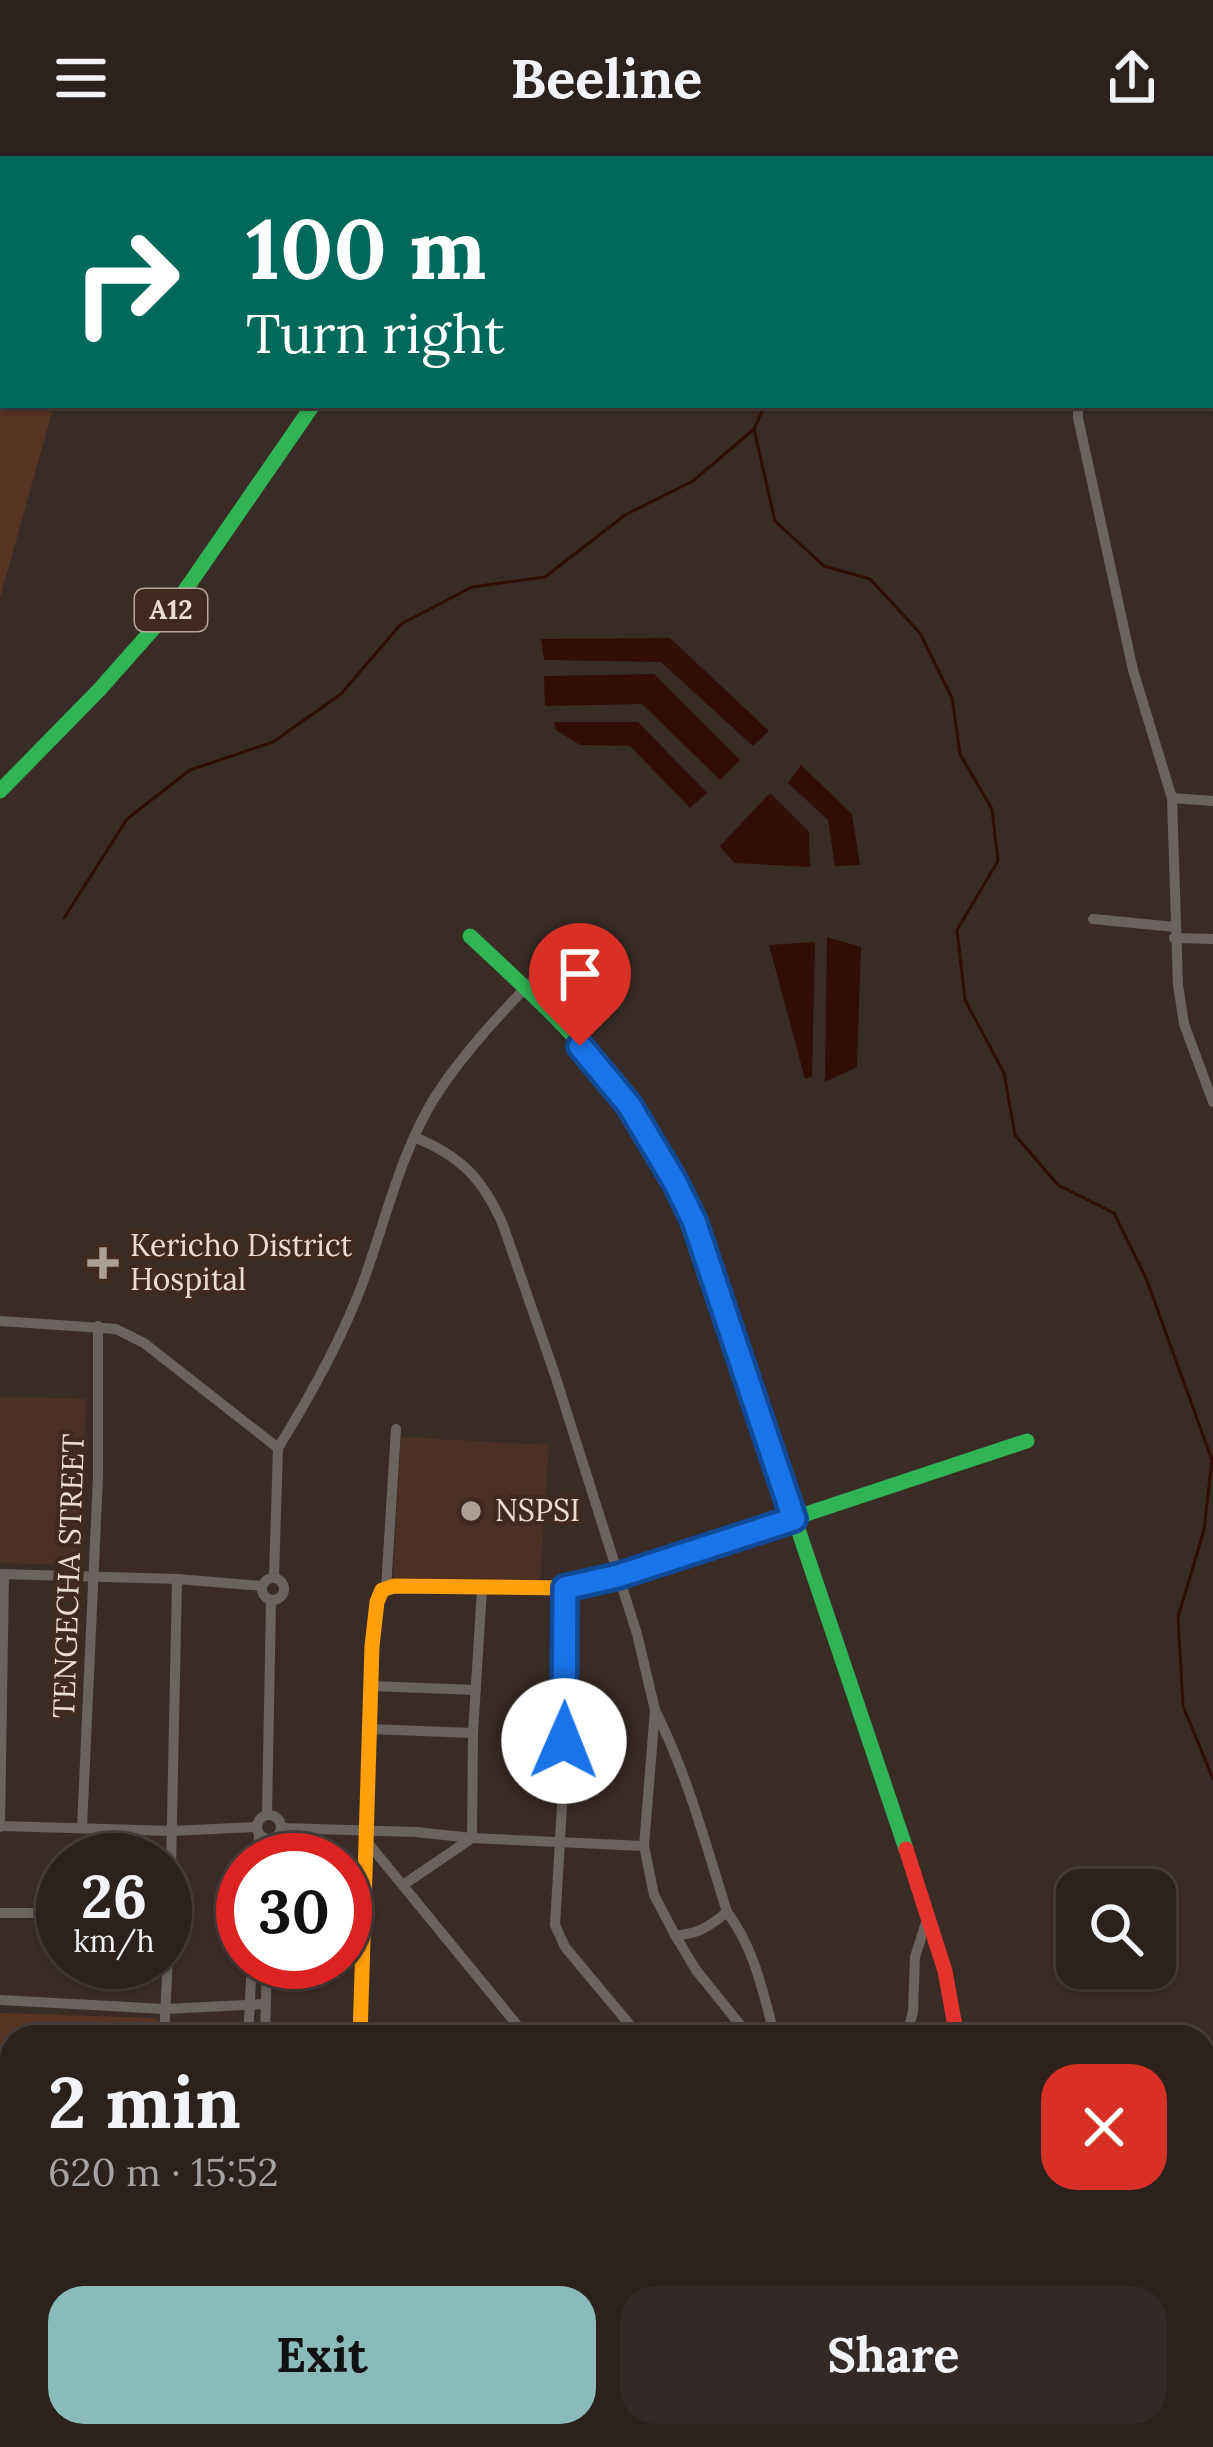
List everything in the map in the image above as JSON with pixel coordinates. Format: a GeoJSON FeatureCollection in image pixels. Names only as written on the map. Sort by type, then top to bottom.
{"type":"FeatureCollection","features":[{"type":"Feature","properties":{"kind":"main road","name":"A12"},"geometry":{"type":"LineString","coordinates":[[0,791],[177,602],[311,408]]}},
{"type":"Feature","properties":{"kind":"main road"},"geometry":{"type":"LineString","coordinates":[[470,936],[619,1090],[694,1221],[849,1672],[945,1971],[955,2025]]}},
{"type":"Feature","properties":{"kind":"main road"},"geometry":{"type":"LineString","coordinates":[[368,1833],[370,1686],[378,1595],[386,1588],[565,1588],[618,1576],[1027,1441]]}},
{"type":"Feature","properties":{"kind":"main road"},"geometry":{"type":"LineString","coordinates":[[360,2025],[362,1989]]}},
{"type":"Feature","properties":{"kind":"street"},"geometry":{"type":"LineString","coordinates":[[1078,408],[1119,615],[1172,798],[1178,985],[1184,1024],[1212,1095]]}},
{"type":"Feature","properties":{"kind":"street"},"geometry":{"type":"LineString","coordinates":[[1172,798],[1213,801]]}},
{"type":"Feature","properties":{"kind":"street"},"geometry":{"type":"LineString","coordinates":[[1093,919],[1213,939]]}},
{"type":"Feature","properties":{"kind":"street"},"geometry":{"type":"LineString","coordinates":[[274,1577],[278,1448],[346,1326],[414,1137],[447,1081],[567,944]]}},
{"type":"Feature","properties":{"kind":"street"},"geometry":{"type":"LineString","coordinates":[[414,1137],[441,1148],[472,1172],[495,1205],[555,1375],[641,1648],[655,1710],[694,1799],[727,1912],[753,1956],[772,2025]]}},
{"type":"Feature","properties":{"kind":"street"},"geometry":{"type":"LineString","coordinates":[[0,1321],[116,1329],[144,1343],[278,1448]]}},
{"type":"Feature","properties":{"kind":"street","name":"TENGECHA STREET"},"geometry":{"type":"LineString","coordinates":[[82,1827],[98,1478],[98,1326]]}},
{"type":"Feature","properties":{"kind":"street"},"geometry":{"type":"LineString","coordinates":[[386,1588],[396,1430]]}},
{"type":"Feature","properties":{"kind":"street"},"geometry":{"type":"LineString","coordinates":[[262,1586],[2,1574],[0,1827],[262,1833],[260,1819],[267,1815]]}},
{"type":"Feature","properties":{"kind":"street"},"geometry":{"type":"LineString","coordinates":[[274,1577],[284,1584],[284,1591],[271,1600],[264,1596],[262,1586],[274,1577]]}},
{"type":"Feature","properties":{"kind":"street"},"geometry":{"type":"LineString","coordinates":[[172,1831],[178,1579]]}},
{"type":"Feature","properties":{"kind":"street"},"geometry":{"type":"LineString","coordinates":[[565,1588],[558,1935],[630,2025]]}},
{"type":"Feature","properties":{"kind":"street"},"geometry":{"type":"LineString","coordinates":[[472,1838],[482,1589]]}},
{"type":"Feature","properties":{"kind":"street"},"geometry":{"type":"LineString","coordinates":[[267,1815],[271,1600]]}},
{"type":"Feature","properties":{"kind":"street"},"geometry":{"type":"LineString","coordinates":[[370,1686],[476,1690]]}},
{"type":"Feature","properties":{"kind":"street"},"geometry":{"type":"LineString","coordinates":[[655,1710],[644,1846],[654,1895],[696,1970],[740,2025]]}},
{"type":"Feature","properties":{"kind":"street"},"geometry":{"type":"LineString","coordinates":[[369,1729],[473,1733]]}},
{"type":"Feature","properties":{"kind":"street"},"geometry":{"type":"LineString","coordinates":[[267,1815],[278,1820],[279,1833]]}},
{"type":"Feature","properties":{"kind":"street"},"geometry":{"type":"LineString","coordinates":[[281,1828],[335,1833]]}},
{"type":"Feature","properties":{"kind":"street"},"geometry":{"type":"LineString","coordinates":[[372,1836],[416,1832],[644,1846]]}},
{"type":"Feature","properties":{"kind":"street"},"geometry":{"type":"LineString","coordinates":[[403,1885],[472,1838]]}},
{"type":"Feature","properties":{"kind":"street"},"geometry":{"type":"LineString","coordinates":[[372,1842],[517,2025]]}},
{"type":"Feature","properties":{"kind":"street"},"geometry":{"type":"LineString","coordinates":[[0,1912],[36,1913]]}},
{"type":"Feature","properties":{"kind":"street"},"geometry":{"type":"LineString","coordinates":[[675,1935],[697,1933],[727,1912]]}},
{"type":"Feature","properties":{"kind":"street"},"geometry":{"type":"LineString","coordinates":[[909,2025],[914,1957],[928,1916]]}},
{"type":"Feature","properties":{"kind":"street"},"geometry":{"type":"LineString","coordinates":[[164,2025],[166,1989]]}},
{"type":"Feature","properties":{"kind":"street"},"geometry":{"type":"LineString","coordinates":[[248,2025],[250,1989]]}},
{"type":"Feature","properties":{"kind":"street"},"geometry":{"type":"LineString","coordinates":[[265,2025],[266,1989]]}},
{"type":"Feature","properties":{"kind":"street"},"geometry":{"type":"LineString","coordinates":[[0,2000],[165,2009],[266,2004]]}},
{"type":"Feature","properties":{"kind":"shaded area"},"geometry":{"type":"Polygon","coordinates":[[[0,408],[53,408],[0,598],[0,408]]]}},
{"type":"Feature","properties":{"kind":"shaded area"},"geometry":{"type":"Polygon","coordinates":[[[670,638],[769,731],[753,746],[661,662],[544,660],[541,639],[670,638]]]}},
{"type":"Feature","properties":{"kind":"shaded area"},"geometry":{"type":"Polygon","coordinates":[[[654,674],[740,760],[720,780],[642,704],[545,706],[544,676],[654,674]]]}},
{"type":"Feature","properties":{"kind":"shaded area"},"geometry":{"type":"Polygon","coordinates":[[[554,722],[638,722],[707,793],[690,808],[630,746],[580,745],[556,730],[554,722]]]}},
{"type":"Feature","properties":{"kind":"shaded area"},"geometry":{"type":"Polygon","coordinates":[[[801,765],[852,814],[860,865],[835,866],[828,820],[788,783],[801,765]]]}},
{"type":"Feature","properties":{"kind":"shaded area"},"geometry":{"type":"Polygon","coordinates":[[[770,793],[809,832],[810,867],[734,863],[720,846],[770,793]]]}},
{"type":"Feature","properties":{"kind":"shaded area"},"geometry":{"type":"Polygon","coordinates":[[[827,937],[861,947],[857,1067],[825,1082],[827,937]]]}},
{"type":"Feature","properties":{"kind":"shaded area"},"geometry":{"type":"Polygon","coordinates":[[[815,942],[812,1076],[805,1079],[769,945],[815,942]]]}},
{"type":"Feature","properties":{"kind":"shaded area"},"geometry":{"type":"Polygon","coordinates":[[[0,1397],[86,1399],[82,1565],[0,1563],[0,1397]]]}},
{"type":"Feature","properties":{"kind":"shaded area","name":"NSPSI"},"geometry":{"type":"Polygon","coordinates":[[[401,1437],[549,1445],[540,1585],[393,1577],[401,1437]]]}},
{"type":"Feature","properties":{"kind":"shaded area"},"geometry":{"type":"Polygon","coordinates":[[[0,2013],[156,2018],[160,2025],[0,2025],[0,2013]]]}},
{"type":"Feature","properties":{"kind":"waterway"},"geometry":{"type":"LineString","coordinates":[[64,918],[127,819],[190,770],[273,742],[341,694],[401,624],[472,587],[545,577],[625,515],[693,481],[754,429],[764,408]]}},
{"type":"Feature","properties":{"kind":"waterway"},"geometry":{"type":"LineString","coordinates":[[754,429],[775,521],[824,566],[870,579],[920,633],[952,698],[960,754],[992,809],[998,861],[957,930],[965,1000],[1004,1073],[1015,1135],[1058,1185],[1114,1213],[1146,1278],[1212,1460],[1204,1530],[1178,1617],[1183,1706],[1213,1779]]}},
{"type":"Feature","properties":{"kind":"traffic: fast"},"geometry":{"type":"LineString","coordinates":[[0,791],[177,602],[311,408]]}},
{"type":"Feature","properties":{"kind":"traffic: fast"},"geometry":{"type":"LineString","coordinates":[[470,936],[555,1017],[614,1082],[649,1134],[694,1221],[906,1849]]}},
{"type":"Feature","properties":{"kind":"traffic: fast"},"geometry":{"type":"LineString","coordinates":[[664,1561],[1027,1441]]}},
{"type":"Feature","properties":{"kind":"traffic: slow"},"geometry":{"type":"LineString","coordinates":[[360,2025],[372,1646],[382,1590],[394,1586],[565,1588],[664,1561]]}},
{"type":"Feature","properties":{"kind":"traffic: jam"},"geometry":{"type":"LineString","coordinates":[[906,1849],[945,1971],[955,2025]]}},
{"type":"Feature","properties":{"kind":"place","name":"Kericho District Hospital"},"geometry":{"type":"Point","coordinates":[103,1263]}},
{"type":"Feature","properties":{"kind":"place","name":"NSPSI"},"geometry":{"type":"Point","coordinates":[471,1511]}},
{"type":"Feature","properties":{"kind":"route"},"geometry":{"type":"LineString","coordinates":[[564,1741],[565,1588],[618,1576],[794,1519],[694,1221],[629,1105],[580,1046]]}}]}
